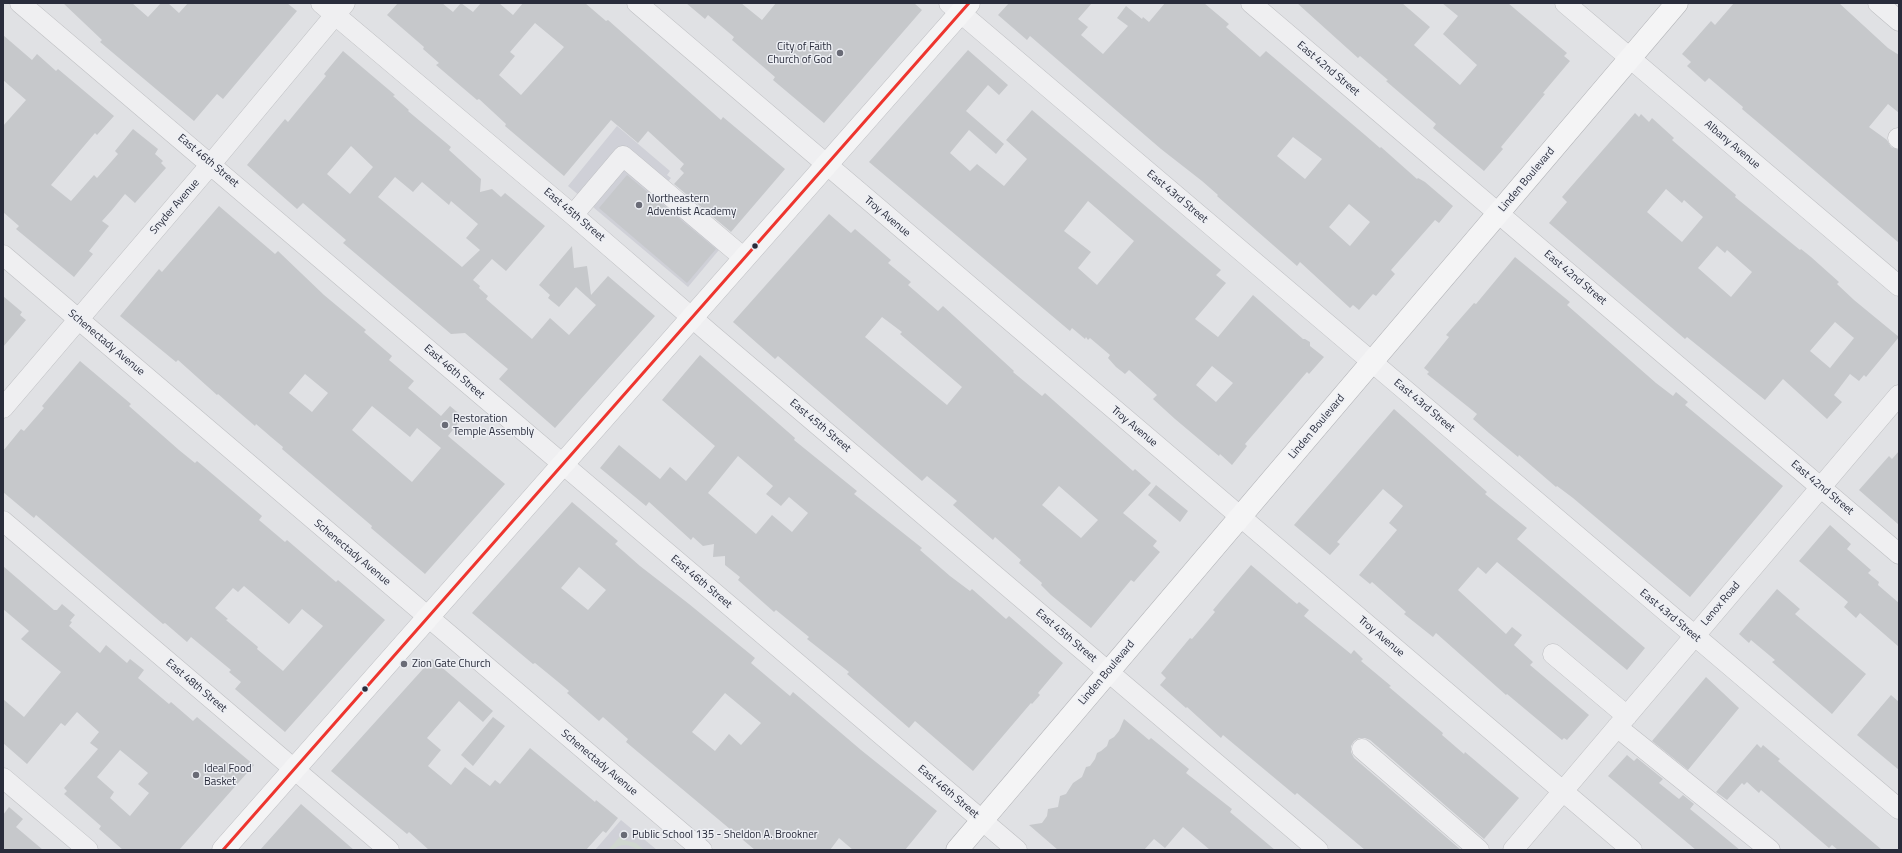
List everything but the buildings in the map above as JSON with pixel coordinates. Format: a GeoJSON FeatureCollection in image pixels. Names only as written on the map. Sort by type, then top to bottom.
{"type":"FeatureCollection","features":[{"type":"Feature","properties":{"kind":"main road","name":"Linden Boulevard"},"geometry":{"type":"LineString","coordinates":[[957,850],[1677,3]]}},
{"type":"Feature","properties":{"kind":"main road"},"geometry":{"type":"LineString","coordinates":[[223,850],[826,165],[959,6]]}},
{"type":"Feature","properties":{"kind":"street","name":"East 46th Street"},"geometry":{"type":"LineString","coordinates":[[20,3],[1017,850]]}},
{"type":"Feature","properties":{"kind":"street","name":"Troy Avenue"},"geometry":{"type":"LineString","coordinates":[[637,3],[1632,850]]}},
{"type":"Feature","properties":{"kind":"street","name":"East 42nd Street"},"geometry":{"type":"LineString","coordinates":[[1251,3],[1899,554]]}},
{"type":"Feature","properties":{"kind":"street","name":"Albany Avenue"},"geometry":{"type":"LineString","coordinates":[[1564,3],[1899,286]]}},
{"type":"Feature","properties":{"kind":"street"},"geometry":{"type":"LineString","coordinates":[[1878,3],[1899,21]]}},
{"type":"Feature","properties":{"kind":"street","name":"East 43rd Street"},"geometry":{"type":"LineString","coordinates":[[959,6],[1372,362],[1899,810]]}},
{"type":"Feature","properties":{"kind":"street","name":"Snyder Avenue"},"geometry":{"type":"LineString","coordinates":[[3,408],[211,164],[333,7]]}},
{"type":"Feature","properties":{"kind":"street","name":"East 45th Street"},"geometry":{"type":"LineString","coordinates":[[333,7],[692,317],[1318,850]]}},
{"type":"Feature","properties":{"kind":"street"},"geometry":{"type":"LineString","coordinates":[[574,215],[623,156],[744,258]]}},
{"type":"Feature","properties":{"kind":"street","name":"Schenectady Avenue"},"geometry":{"type":"LineString","coordinates":[[3,255],[702,850]]}},
{"type":"Feature","properties":{"kind":"street","name":"Lenox Road"},"geometry":{"type":"LineString","coordinates":[[1513,850],[1899,395]]}},
{"type":"Feature","properties":{"kind":"street","name":"East 48th Street"},"geometry":{"type":"LineString","coordinates":[[3,521],[389,850]]}},
{"type":"Feature","properties":{"kind":"street"},"geometry":{"type":"LineString","coordinates":[[1553,654],[1622,722],[1770,850]]}},
{"type":"Feature","properties":{"kind":"street"},"geometry":{"type":"LineString","coordinates":[[1362,749],[1479,850]]}},
{"type":"Feature","properties":{"kind":"street"},"geometry":{"type":"LineString","coordinates":[[3,778],[88,850]]}},
{"type":"Feature","properties":{"kind":"shaded area","name":"Northeastern Adventist Academy"},"geometry":{"type":"Polygon","coordinates":[[[617,126],[670,171],[667,175],[671,178],[665,185],[729,238],[688,287],[568,186],[617,126]]]}},
{"type":"Feature","properties":{"kind":"shaded area","name":"Public School 135 - Sheldon A. Brookner"},"geometry":{"type":"Polygon","coordinates":[[[621,820],[657,850],[595,850],[621,820]]]}},
{"type":"Feature","properties":{"kind":"shaded area"},"geometry":{"type":"Polygon","coordinates":[[[624,832],[627,835],[623,840],[636,843],[644,850],[624,845],[608,850],[624,832]]]}},
{"type":"Feature","properties":{"kind":"transit line"},"geometry":{"type":"LineString","coordinates":[[223,850],[969,3]]}},
{"type":"Feature","properties":{"kind":"place","name":"City of Faith Church of God"},"geometry":{"type":"Point","coordinates":[840,53]}},
{"type":"Feature","properties":{"kind":"place","name":"Northeastern Adventist Academy"},"geometry":{"type":"Point","coordinates":[639,205]}},
{"type":"Feature","properties":{"kind":"place","name":"Restoration Temple Assembly"},"geometry":{"type":"Point","coordinates":[445,425]}},
{"type":"Feature","properties":{"kind":"place","name":"Zion Gate Church"},"geometry":{"type":"Point","coordinates":[404,664]}},
{"type":"Feature","properties":{"kind":"place","name":"Ideal Food Basket"},"geometry":{"type":"Point","coordinates":[196,775]}},
{"type":"Feature","properties":{"kind":"place","name":"Public School 135 - Sheldon A. Brookner"},"geometry":{"type":"Point","coordinates":[624,835]}}]}
